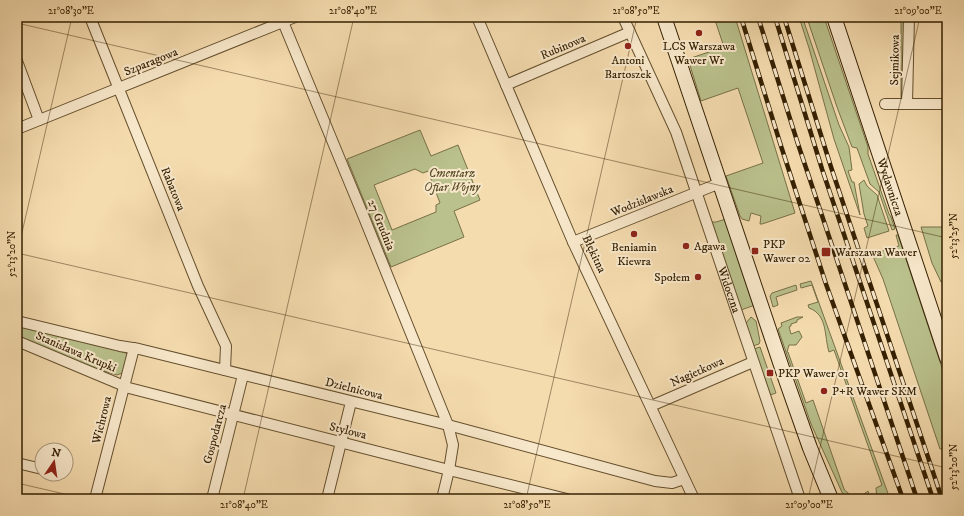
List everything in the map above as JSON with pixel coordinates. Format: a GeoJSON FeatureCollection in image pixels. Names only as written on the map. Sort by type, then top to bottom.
{"type":"FeatureCollection","features":[{"type":"Feature","properties":{"kind":"main road"},"geometry":{"type":"LineString","coordinates":[[664,17],[806,438],[831,499]]}},
{"type":"Feature","properties":{"kind":"main road","name":"Wydawnicza"},"geometry":{"type":"LineString","coordinates":[[834,17],[947,356]]}},
{"type":"Feature","properties":{"kind":"street","name":"Rabatowa"},"geometry":{"type":"LineString","coordinates":[[90,17],[198,286],[226,346],[225,370]]}},
{"type":"Feature","properties":{"kind":"street","name":"Szparagowa"},"geometry":{"type":"LineString","coordinates":[[17,129],[119,89],[282,20],[295,17]]}},
{"type":"Feature","properties":{"kind":"street","name":"Błękitna"},"geometry":{"type":"LineString","coordinates":[[477,17],[573,242],[694,499]]}},
{"type":"Feature","properties":{"kind":"street","name":"Widoczna"},"geometry":{"type":"LineString","coordinates":[[623,17],[676,132],[800,499]]}},
{"type":"Feature","properties":{"kind":"street","name":"Sejmikowa"},"geometry":{"type":"LineString","coordinates":[[907,103],[909,17]]}},
{"type":"Feature","properties":{"kind":"street","name":"27 Grudnia"},"geometry":{"type":"LineString","coordinates":[[282,20],[448,426],[453,445],[450,470]]}},
{"type":"Feature","properties":{"kind":"street","name":"Rubinowa"},"geometry":{"type":"LineString","coordinates":[[506,85],[630,32]]}},
{"type":"Feature","properties":{"kind":"street"},"geometry":{"type":"LineString","coordinates":[[17,61],[40,120]]}},
{"type":"Feature","properties":{"kind":"street"},"geometry":{"type":"LineString","coordinates":[[885,104],[947,104]]}},
{"type":"Feature","properties":{"kind":"street","name":"Wodzisławska"},"geometry":{"type":"LineString","coordinates":[[573,242],[720,183]]}},
{"type":"Feature","properties":{"kind":"street","name":"Dzielnicowa"},"geometry":{"type":"LineString","coordinates":[[17,321],[225,370],[243,376],[448,426],[655,481],[672,483],[684,479]]}},
{"type":"Feature","properties":{"kind":"street","name":"Stanisława Krupki"},"geometry":{"type":"LineString","coordinates":[[17,341],[124,386]]}},
{"type":"Feature","properties":{"kind":"street","name":"Wichrowa"},"geometry":{"type":"LineString","coordinates":[[95,499],[134,348]]}},
{"type":"Feature","properties":{"kind":"street","name":"Nagietkowa"},"geometry":{"type":"LineString","coordinates":[[651,406],[753,362]]}},
{"type":"Feature","properties":{"kind":"street","name":"Gospodarcza"},"geometry":{"type":"LineString","coordinates":[[212,499],[243,376]]}},
{"type":"Feature","properties":{"kind":"street","name":"Stylowa"},"geometry":{"type":"LineString","coordinates":[[124,386],[567,499]]}},
{"type":"Feature","properties":{"kind":"street"},"geometry":{"type":"LineString","coordinates":[[327,499],[351,402]]}},
{"type":"Feature","properties":{"kind":"street"},"geometry":{"type":"LineString","coordinates":[[17,463],[34,467]]}},
{"type":"Feature","properties":{"kind":"street"},"geometry":{"type":"LineString","coordinates":[[442,499],[450,470]]}},
{"type":"Feature","properties":{"kind":"green space"},"geometry":{"type":"Polygon","coordinates":[[[714,17],[735,17],[795,213],[762,224],[760,224],[761,216],[751,213],[749,221],[742,219],[726,176],[763,163],[738,88],[701,101],[688,59],[724,47],[714,17]]]}},
{"type":"Feature","properties":{"kind":"green space"},"geometry":{"type":"Polygon","coordinates":[[[799,17],[805,17],[804,22],[839,125],[849,147],[852,170],[848,171],[852,182],[854,182],[860,215],[834,139],[799,17]]]}},
{"type":"Feature","properties":{"kind":"green space"},"geometry":{"type":"Polygon","coordinates":[[[808,17],[824,17],[868,147],[868,154],[895,229],[892,230],[879,192],[870,184],[857,148],[852,147],[837,107],[808,21],[808,17]]]}},
{"type":"Feature","properties":{"kind":"green space"},"geometry":{"type":"Polygon","coordinates":[[[901,17],[904,17],[903,97],[901,97],[901,17]]]}},
{"type":"Feature","properties":{"kind":"green space","name":"Cmentarz Ofiar Wojny"},"geometry":{"type":"Polygon","coordinates":[[[420,130],[431,156],[458,145],[480,200],[454,211],[464,237],[391,267],[347,159],[420,130]],[[415,169],[374,185],[392,230],[436,212],[436,205],[440,203],[428,171],[423,173],[415,169]]]}},
{"type":"Feature","properties":{"kind":"green space"},"geometry":{"type":"Polygon","coordinates":[[[864,180],[867,186],[877,195],[889,231],[867,238],[864,228],[868,226],[864,214],[859,184],[864,180]]]}},
{"type":"Feature","properties":{"kind":"green space"},"geometry":{"type":"Polygon","coordinates":[[[726,219],[755,305],[741,310],[712,222],[726,219]]]}},
{"type":"Feature","properties":{"kind":"green space"},"geometry":{"type":"Polygon","coordinates":[[[921,227],[947,227],[947,280],[941,282],[932,263],[921,227]]]}},
{"type":"Feature","properties":{"kind":"green space"},"geometry":{"type":"Polygon","coordinates":[[[896,235],[898,235],[947,383],[947,449],[940,449],[883,279],[872,254],[899,246],[896,235]]]}},
{"type":"Feature","properties":{"kind":"green space"},"geometry":{"type":"Polygon","coordinates":[[[811,281],[890,499],[877,499],[876,488],[882,485],[834,350],[829,352],[822,321],[815,311],[809,308],[808,305],[818,302],[812,285],[801,288],[800,284],[811,281]]]}},
{"type":"Feature","properties":{"kind":"green space"},"geometry":{"type":"Polygon","coordinates":[[[796,285],[797,290],[776,297],[778,305],[773,307],[770,296],[772,293],[796,285]]]}},
{"type":"Feature","properties":{"kind":"green space"},"geometry":{"type":"Polygon","coordinates":[[[751,317],[756,321],[760,341],[759,344],[753,346],[746,323],[751,317]]]}},
{"type":"Feature","properties":{"kind":"green space"},"geometry":{"type":"Polygon","coordinates":[[[797,317],[803,317],[797,320],[797,322],[791,324],[789,327],[791,334],[799,331],[802,337],[796,345],[789,345],[787,352],[806,403],[813,400],[844,489],[850,494],[856,496],[862,495],[868,491],[870,499],[845,499],[811,424],[778,329],[782,326],[781,323],[797,317]]]}},
{"type":"Feature","properties":{"kind":"green space"},"geometry":{"type":"Polygon","coordinates":[[[17,326],[83,341],[126,353],[128,355],[125,372],[117,375],[88,366],[17,337],[17,326]]]}},
{"type":"Feature","properties":{"kind":"green space"},"geometry":{"type":"Polygon","coordinates":[[[760,347],[776,393],[770,395],[754,349],[760,347]]]}},
{"type":"Feature","properties":{"kind":"railway"},"geometry":{"type":"LineString","coordinates":[[741,17],[826,284],[903,499]]}},
{"type":"Feature","properties":{"kind":"railway"},"geometry":{"type":"LineString","coordinates":[[758,17],[798,144],[917,499]]}},
{"type":"Feature","properties":{"kind":"railway"},"geometry":{"type":"LineString","coordinates":[[775,17],[822,169],[933,499]]}},
{"type":"Feature","properties":{"kind":"railway"},"geometry":{"type":"LineString","coordinates":[[784,17],[831,167],[942,499]]}},
{"type":"Feature","properties":{"kind":"place","name":"LCS Warszawa Wawer Wr"},"geometry":{"type":"Point","coordinates":[699,33]}},
{"type":"Feature","properties":{"kind":"place","name":"Antoni Bartoszek"},"geometry":{"type":"Point","coordinates":[628,46]}},
{"type":"Feature","properties":{"kind":"place","name":"Beniamin Kiewra"},"geometry":{"type":"Point","coordinates":[634,234]}},
{"type":"Feature","properties":{"kind":"place","name":"Agawa"},"geometry":{"type":"Point","coordinates":[686,246]}},
{"type":"Feature","properties":{"kind":"place","name":"PKP Wawer 02"},"geometry":{"type":"Point","coordinates":[755,251]}},
{"type":"Feature","properties":{"kind":"place","name":"Warszawa Wawer"},"geometry":{"type":"Point","coordinates":[826,252]}},
{"type":"Feature","properties":{"kind":"place","name":"Społem"},"geometry":{"type":"Point","coordinates":[698,277]}},
{"type":"Feature","properties":{"kind":"place","name":"PKP Wawer 01"},"geometry":{"type":"Point","coordinates":[770,373]}},
{"type":"Feature","properties":{"kind":"place","name":"P+R Wawer SKM"},"geometry":{"type":"Point","coordinates":[824,391]}}]}
